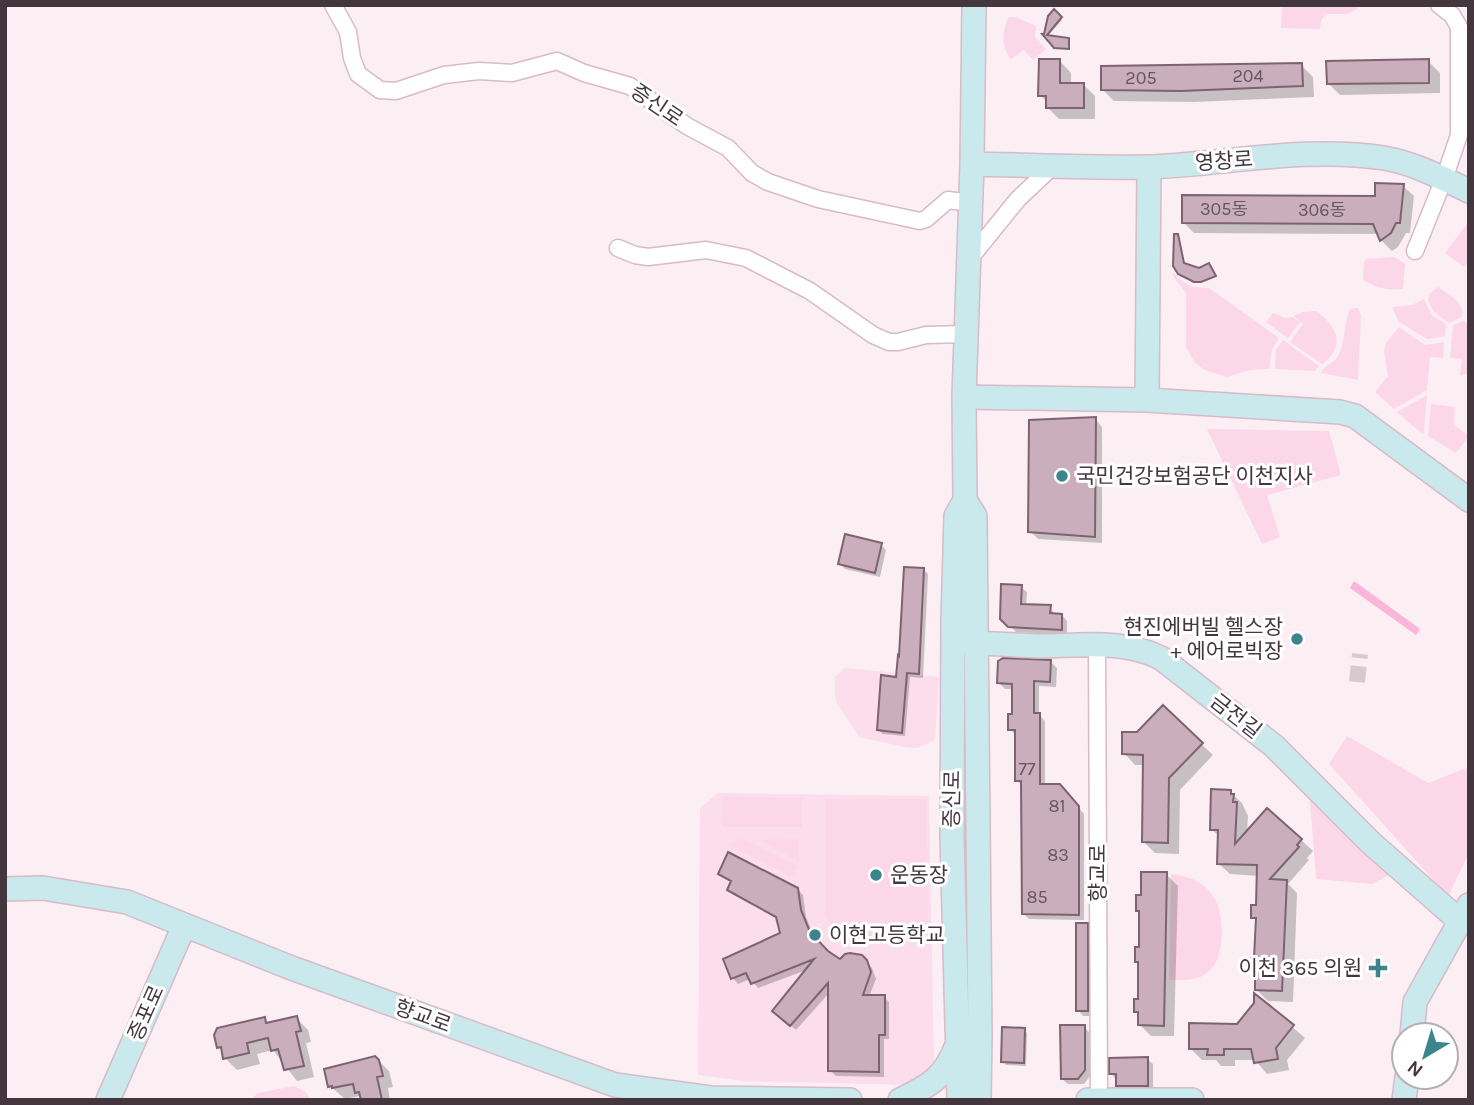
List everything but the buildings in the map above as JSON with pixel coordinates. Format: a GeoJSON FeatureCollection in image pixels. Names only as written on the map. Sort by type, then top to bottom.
{"type":"FeatureCollection","features":[{"type":"Feature","properties":{"kind":"street","name":"증신로"},"geometry":{"type":"LineString","coordinates":[[333,5],[348,32],[352,58],[358,74],[380,90],[396,91],[444,75],[479,71],[518,72],[557,61],[584,73],[630,86],[687,125],[728,148],[761,179],[806,195],[920,221],[948,200],[970,203]]}},
{"type":"Feature","properties":{"kind":"street","name":"증신로"},"geometry":{"type":"LineString","coordinates":[[960,1100],[952,836],[975,516],[965,500],[964,397],[974,5]]}},
{"type":"Feature","properties":{"kind":"street"},"geometry":{"type":"LineString","coordinates":[[1415,251],[1459,135],[1460,33],[1456,20],[1439,5]]}},
{"type":"Feature","properties":{"kind":"street","name":"영창로"},"geometry":{"type":"LineString","coordinates":[[972,164],[1149,167],[1311,154],[1351,155],[1385,159],[1414,167],[1469,191]]}},
{"type":"Feature","properties":{"kind":"street"},"geometry":{"type":"LineString","coordinates":[[967,262],[1018,199],[1054,165]]}},
{"type":"Feature","properties":{"kind":"street"},"geometry":{"type":"LineString","coordinates":[[1147,400],[1149,167]]}},
{"type":"Feature","properties":{"kind":"street"},"geometry":{"type":"LineString","coordinates":[[618,248],[635,256],[706,250],[746,258],[810,292],[873,335],[890,342],[926,335],[965,334]]}},
{"type":"Feature","properties":{"kind":"street"},"geometry":{"type":"LineString","coordinates":[[964,397],[1147,400],[1340,412],[1355,416],[1469,500]]}},
{"type":"Feature","properties":{"kind":"street","name":"증신로"},"geometry":{"type":"LineString","coordinates":[[964,642],[981,1034],[979,1100]]}},
{"type":"Feature","properties":{"kind":"street","name":"금전길"},"geometry":{"type":"LineString","coordinates":[[964,642],[1127,646],[1143,649],[1161,658],[1286,756],[1371,843],[1465,913]]}},
{"type":"Feature","properties":{"kind":"street","name":"향교로"},"geometry":{"type":"LineString","coordinates":[[1097,646],[1099,1100]]}},
{"type":"Feature","properties":{"kind":"street","name":"향교로"},"geometry":{"type":"LineString","coordinates":[[5,889],[43,888],[127,902],[406,1011],[615,1085],[711,1098],[850,1100]]}},
{"type":"Feature","properties":{"kind":"street"},"geometry":{"type":"LineString","coordinates":[[1413,1021],[1415,1002],[1465,913]]}},
{"type":"Feature","properties":{"kind":"street","name":"증포로"},"geometry":{"type":"LineString","coordinates":[[108,1100],[184,926]]}},
{"type":"Feature","properties":{"kind":"street"},"geometry":{"type":"LineString","coordinates":[[900,1100],[937,1080],[951,1061],[958,1042]]}},
{"type":"Feature","properties":{"kind":"street"},"geometry":{"type":"LineString","coordinates":[[1088,1100],[1192,1100]]}},
{"type":"Feature","properties":{"kind":"shaded area"},"geometry":{"type":"Polygon","coordinates":[[[1282,5],[1358,5],[1357,9],[1348,14],[1326,14],[1320,29],[1281,28],[1282,5]]]}},
{"type":"Feature","properties":{"kind":"shaded area"},"geometry":{"type":"Polygon","coordinates":[[[1009,17],[1036,26],[1035,38],[1046,49],[1033,60],[1024,50],[1011,59],[1005,49],[1005,27],[1009,17]]]}},
{"type":"Feature","properties":{"kind":"shaded area"},"geometry":{"type":"Polygon","coordinates":[[[1467,224],[1469,261],[1464,267],[1445,253],[1467,224]]]}},
{"type":"Feature","properties":{"kind":"shaded area"},"geometry":{"type":"Polygon","coordinates":[[[1394,257],[1405,264],[1403,289],[1383,288],[1363,280],[1366,259],[1394,257]]]}},
{"type":"Feature","properties":{"kind":"shaded area"},"geometry":{"type":"Polygon","coordinates":[[[1173,272],[1193,287],[1209,288],[1279,338],[1272,349],[1269,369],[1250,370],[1227,377],[1205,370],[1195,363],[1186,347],[1186,293],[1173,276],[1173,272]]]}},
{"type":"Feature","properties":{"kind":"shaded area"},"geometry":{"type":"Polygon","coordinates":[[[1438,287],[1459,303],[1462,317],[1449,323],[1433,311],[1428,300],[1429,294],[1438,287]]]}},
{"type":"Feature","properties":{"kind":"shaded area"},"geometry":{"type":"Polygon","coordinates":[[[1424,299],[1432,316],[1446,324],[1445,336],[1427,339],[1398,321],[1392,307],[1412,305],[1424,299]]]}},
{"type":"Feature","properties":{"kind":"shaded area"},"geometry":{"type":"Polygon","coordinates":[[[1358,308],[1361,316],[1358,380],[1321,373],[1339,354],[1350,309],[1358,308]]]}},
{"type":"Feature","properties":{"kind":"shaded area"},"geometry":{"type":"Polygon","coordinates":[[[1316,311],[1334,330],[1337,343],[1330,357],[1322,364],[1290,342],[1303,324],[1294,316],[1302,312],[1316,311]]]}},
{"type":"Feature","properties":{"kind":"shaded area"},"geometry":{"type":"Polygon","coordinates":[[[1273,313],[1286,318],[1293,317],[1300,322],[1288,338],[1266,322],[1273,313]]]}},
{"type":"Feature","properties":{"kind":"shaded area"},"geometry":{"type":"Polygon","coordinates":[[[1464,321],[1469,325],[1469,373],[1460,376],[1462,359],[1450,358],[1453,325],[1464,321]]]}},
{"type":"Feature","properties":{"kind":"shaded area"},"geometry":{"type":"Polygon","coordinates":[[[1399,327],[1425,345],[1444,342],[1443,358],[1430,357],[1427,390],[1394,409],[1375,392],[1388,376],[1384,351],[1386,343],[1399,327]]]}},
{"type":"Feature","properties":{"kind":"shaded area"},"geometry":{"type":"Polygon","coordinates":[[[1283,340],[1319,366],[1315,371],[1275,369],[1276,350],[1283,340]]]}},
{"type":"Feature","properties":{"kind":"shaded area"},"geometry":{"type":"Polygon","coordinates":[[[1427,395],[1424,433],[1397,412],[1427,395]]]}},
{"type":"Feature","properties":{"kind":"shaded area"},"geometry":{"type":"Polygon","coordinates":[[[1431,404],[1455,407],[1454,425],[1469,436],[1456,453],[1428,436],[1431,404]]]}},
{"type":"Feature","properties":{"kind":"shaded area"},"geometry":{"type":"Polygon","coordinates":[[[1207,429],[1329,431],[1341,475],[1267,495],[1280,537],[1262,544],[1207,429]]]}},
{"type":"Feature","properties":{"kind":"shaded area"},"geometry":{"type":"Polygon","coordinates":[[[1354,581],[1420,629],[1416,635],[1350,588],[1354,581]]]}},
{"type":"Feature","properties":{"kind":"shaded area"},"geometry":{"type":"Polygon","coordinates":[[[845,668],[939,677],[935,740],[917,748],[910,748],[859,737],[837,703],[835,695],[835,677],[845,668]]]}},
{"type":"Feature","properties":{"kind":"shaded area"},"geometry":{"type":"Polygon","coordinates":[[[1347,736],[1428,783],[1469,767],[1469,853],[1448,896],[1329,764],[1347,736]]]}},
{"type":"Feature","properties":{"kind":"shaded area","name":"이현고등학교"},"geometry":{"type":"Polygon","coordinates":[[[718,793],[929,796],[934,1061],[918,1085],[744,1081],[698,1075],[700,808],[718,793]]]}},
{"type":"Feature","properties":{"kind":"shaded area"},"geometry":{"type":"Polygon","coordinates":[[[723,797],[802,798],[802,827],[722,827],[723,797]]]}},
{"type":"Feature","properties":{"kind":"shaded area","name":"운동장"},"geometry":{"type":"Polygon","coordinates":[[[825,799],[926,799],[929,942],[861,943],[840,933],[828,920],[825,915],[825,799]]]}},
{"type":"Feature","properties":{"kind":"shaded area"},"geometry":{"type":"Polygon","coordinates":[[[1310,800],[1389,875],[1373,884],[1316,879],[1310,800]]]}},
{"type":"Feature","properties":{"kind":"shaded area"},"geometry":{"type":"Polygon","coordinates":[[[744,839],[798,866],[791,877],[730,845],[744,839]]]}},
{"type":"Feature","properties":{"kind":"shaded area"},"geometry":{"type":"Polygon","coordinates":[[[799,839],[799,862],[760,840],[799,839]]]}},
{"type":"Feature","properties":{"kind":"shaded area"},"geometry":{"type":"Polygon","coordinates":[[[1171,874],[1197,881],[1206,888],[1218,906],[1221,918],[1218,958],[1210,970],[1194,979],[1169,980],[1171,874]]]}},
{"type":"Feature","properties":{"kind":"shaded area"},"geometry":{"type":"Polygon","coordinates":[[[294,1086],[306,1092],[310,1100],[250,1100],[258,1093],[294,1086]]]}},
{"type":"Feature","properties":{"kind":"tunnel"},"geometry":{"type":"LineString","coordinates":[[1357,682],[1360,654]]}},
{"type":"Feature","properties":{"kind":"place","name":"국민건강보험공단 이천지사"},"geometry":{"type":"Point","coordinates":[1062,476]}},
{"type":"Feature","properties":{"kind":"place","name":"현진에버빌 헬스장 + 에어로빅장"},"geometry":{"type":"Point","coordinates":[1297,639]}},
{"type":"Feature","properties":{"kind":"place","name":"운동장"},"geometry":{"type":"Point","coordinates":[876,875]}},
{"type":"Feature","properties":{"kind":"place","name":"이현고등학교"},"geometry":{"type":"Point","coordinates":[815,935]}},
{"type":"Feature","properties":{"kind":"place","name":"이천 365 의원"},"geometry":{"type":"Point","coordinates":[1378,968]}}]}
